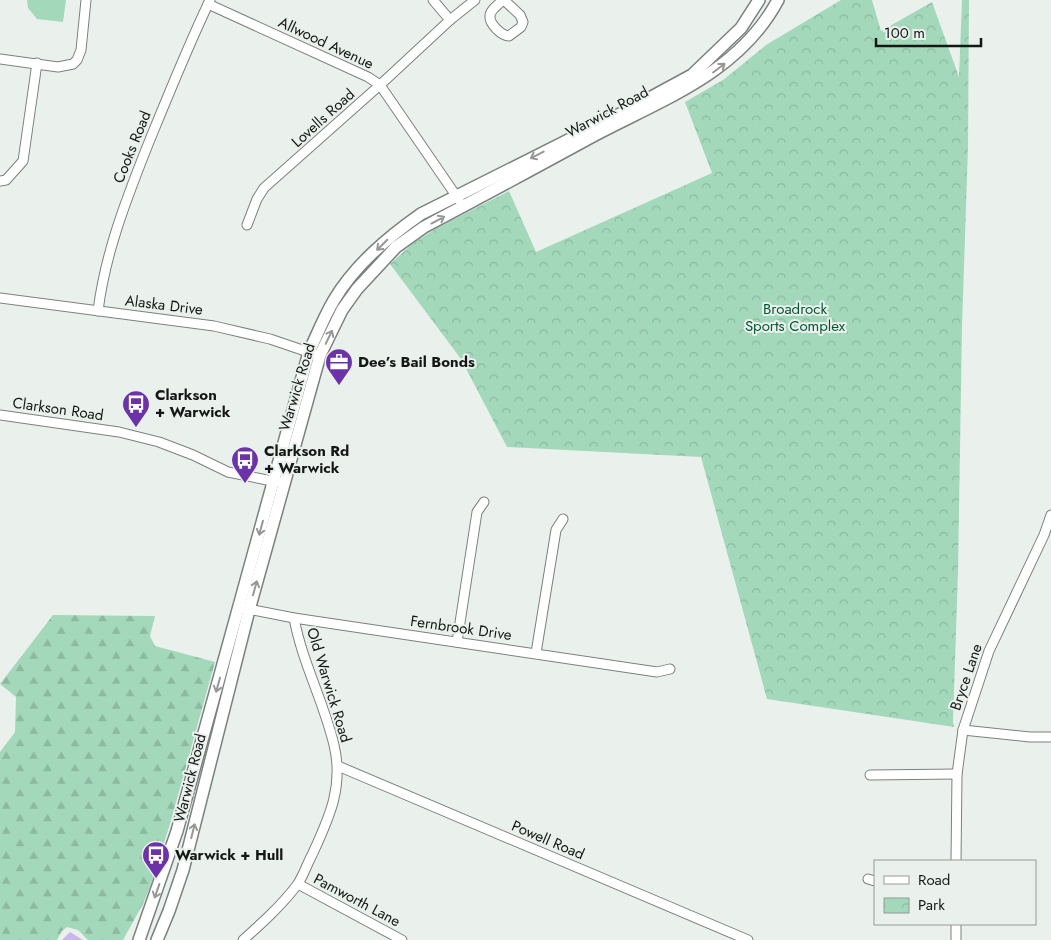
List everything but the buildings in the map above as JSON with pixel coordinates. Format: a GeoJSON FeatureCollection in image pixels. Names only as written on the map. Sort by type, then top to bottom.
{"type":"FeatureCollection","features":[{"type":"Feature","properties":{"kind":"main road","name":"Warwick Road"},"geometry":{"type":"LineString","coordinates":[[139,940],[177,831],[244,608],[315,354],[334,301],[352,274],[391,235],[421,214],[620,114],[692,75],[741,28],[759,0]]}},
{"type":"Feature","properties":{"kind":"main road","name":"Warwick Road"},"geometry":{"type":"LineString","coordinates":[[315,354],[342,310],[371,272],[396,247],[424,227],[702,80],[723,65],[746,44],[770,16],[778,0]]}},
{"type":"Feature","properties":{"kind":"main road","name":"Warwick Road"},"geometry":{"type":"LineString","coordinates":[[157,940],[183,870],[244,608]]}},
{"type":"Feature","properties":{"kind":"street"},"geometry":{"type":"LineString","coordinates":[[0,59],[58,67],[73,64],[81,50],[86,0]]}},
{"type":"Feature","properties":{"kind":"street"},"geometry":{"type":"LineString","coordinates":[[433,0],[450,20]]}},
{"type":"Feature","properties":{"kind":"street","name":"Lovells Road"},"geometry":{"type":"LineString","coordinates":[[247,225],[257,199],[264,188],[450,20],[475,0]]}},
{"type":"Feature","properties":{"kind":"street","name":"Allwood Avenue"},"geometry":{"type":"LineString","coordinates":[[209,2],[368,77],[380,85],[463,206]]}},
{"type":"Feature","properties":{"kind":"street","name":"Cooks Road"},"geometry":{"type":"LineString","coordinates":[[98,311],[101,287],[123,206],[163,106],[209,2]]}},
{"type":"Feature","properties":{"kind":"street"},"geometry":{"type":"LineString","coordinates":[[3,181],[22,161],[37,64]]}},
{"type":"Feature","properties":{"kind":"street","name":"Alaska Drive"},"geometry":{"type":"LineString","coordinates":[[0,298],[214,326],[270,339],[315,354]]}},
{"type":"Feature","properties":{"kind":"street","name":"Clarkson Road"},"geometry":{"type":"LineString","coordinates":[[0,415],[119,432],[159,442],[193,455],[228,472],[279,482]]}},
{"type":"Feature","properties":{"kind":"street"},"geometry":{"type":"LineString","coordinates":[[457,642],[477,512],[484,502]]}},
{"type":"Feature","properties":{"kind":"street","name":"Bryce Lane"},"geometry":{"type":"LineString","coordinates":[[956,860],[957,774],[962,730],[989,651],[1048,536],[1051,515]]}},
{"type":"Feature","properties":{"kind":"street"},"geometry":{"type":"LineString","coordinates":[[536,653],[556,530],[563,518]]}},
{"type":"Feature","properties":{"kind":"street","name":"Fernbrook Drive"},"geometry":{"type":"LineString","coordinates":[[244,608],[294,618],[657,672],[670,670]]}},
{"type":"Feature","properties":{"kind":"street","name":"Old Warwick Road"},"geometry":{"type":"LineString","coordinates":[[243,940],[270,916],[298,884],[331,814],[336,794],[338,766],[334,746],[297,635],[294,618]]}},
{"type":"Feature","properties":{"kind":"street"},"geometry":{"type":"LineString","coordinates":[[962,730],[1030,737],[1051,737]]}},
{"type":"Feature","properties":{"kind":"street","name":"Powell Road"},"geometry":{"type":"LineString","coordinates":[[338,766],[748,940]]}},
{"type":"Feature","properties":{"kind":"street"},"geometry":{"type":"LineString","coordinates":[[870,774],[957,774]]}},
{"type":"Feature","properties":{"kind":"street","name":"Pamworth Lane"},"geometry":{"type":"LineString","coordinates":[[298,884],[402,940]]}},
{"type":"Feature","properties":{"kind":"street"},"geometry":{"type":"LineString","coordinates":[[956,925],[956,940]]}},
{"type":"Feature","properties":{"kind":"green space"},"geometry":{"type":"Polygon","coordinates":[[[27,0],[66,0],[63,22],[37,19],[28,8],[27,0]]]}},
{"type":"Feature","properties":{"kind":"green space","name":"Broadrock Sports Complex"},"geometry":{"type":"Polygon","coordinates":[[[841,0],[872,0],[881,31],[932,2],[959,77],[962,0],[969,0],[968,147],[962,327],[954,727],[767,699],[701,457],[507,447],[461,359],[390,264],[412,244],[437,228],[509,191],[536,252],[712,173],[685,102],[723,80],[766,45],[841,0]]]}},
{"type":"Feature","properties":{"kind":"green space"},"geometry":{"type":"Polygon","coordinates":[[[53,615],[155,616],[150,636],[155,646],[215,662],[170,824],[150,887],[123,940],[88,940],[78,930],[67,927],[62,931],[57,940],[0,940],[0,752],[15,732],[16,697],[0,684],[53,615]]]}},
{"type":"Feature","properties":{"kind":"water"},"geometry":{"type":"Polygon","coordinates":[[[70,932],[83,940],[62,940],[70,932]]]}},
{"type":"Feature","properties":{"kind":"place","name":"Dee’s Bail Bonds"},"geometry":{"type":"Point","coordinates":[339,386]}},
{"type":"Feature","properties":{"kind":"place","name":"Clarkson + Warwick"},"geometry":{"type":"Point","coordinates":[136,428]}},
{"type":"Feature","properties":{"kind":"place","name":"Clarkson Rd + Warwick"},"geometry":{"type":"Point","coordinates":[245,484]}},
{"type":"Feature","properties":{"kind":"place","name":"Warwick + Hull"},"geometry":{"type":"Point","coordinates":[156,879]}}]}
